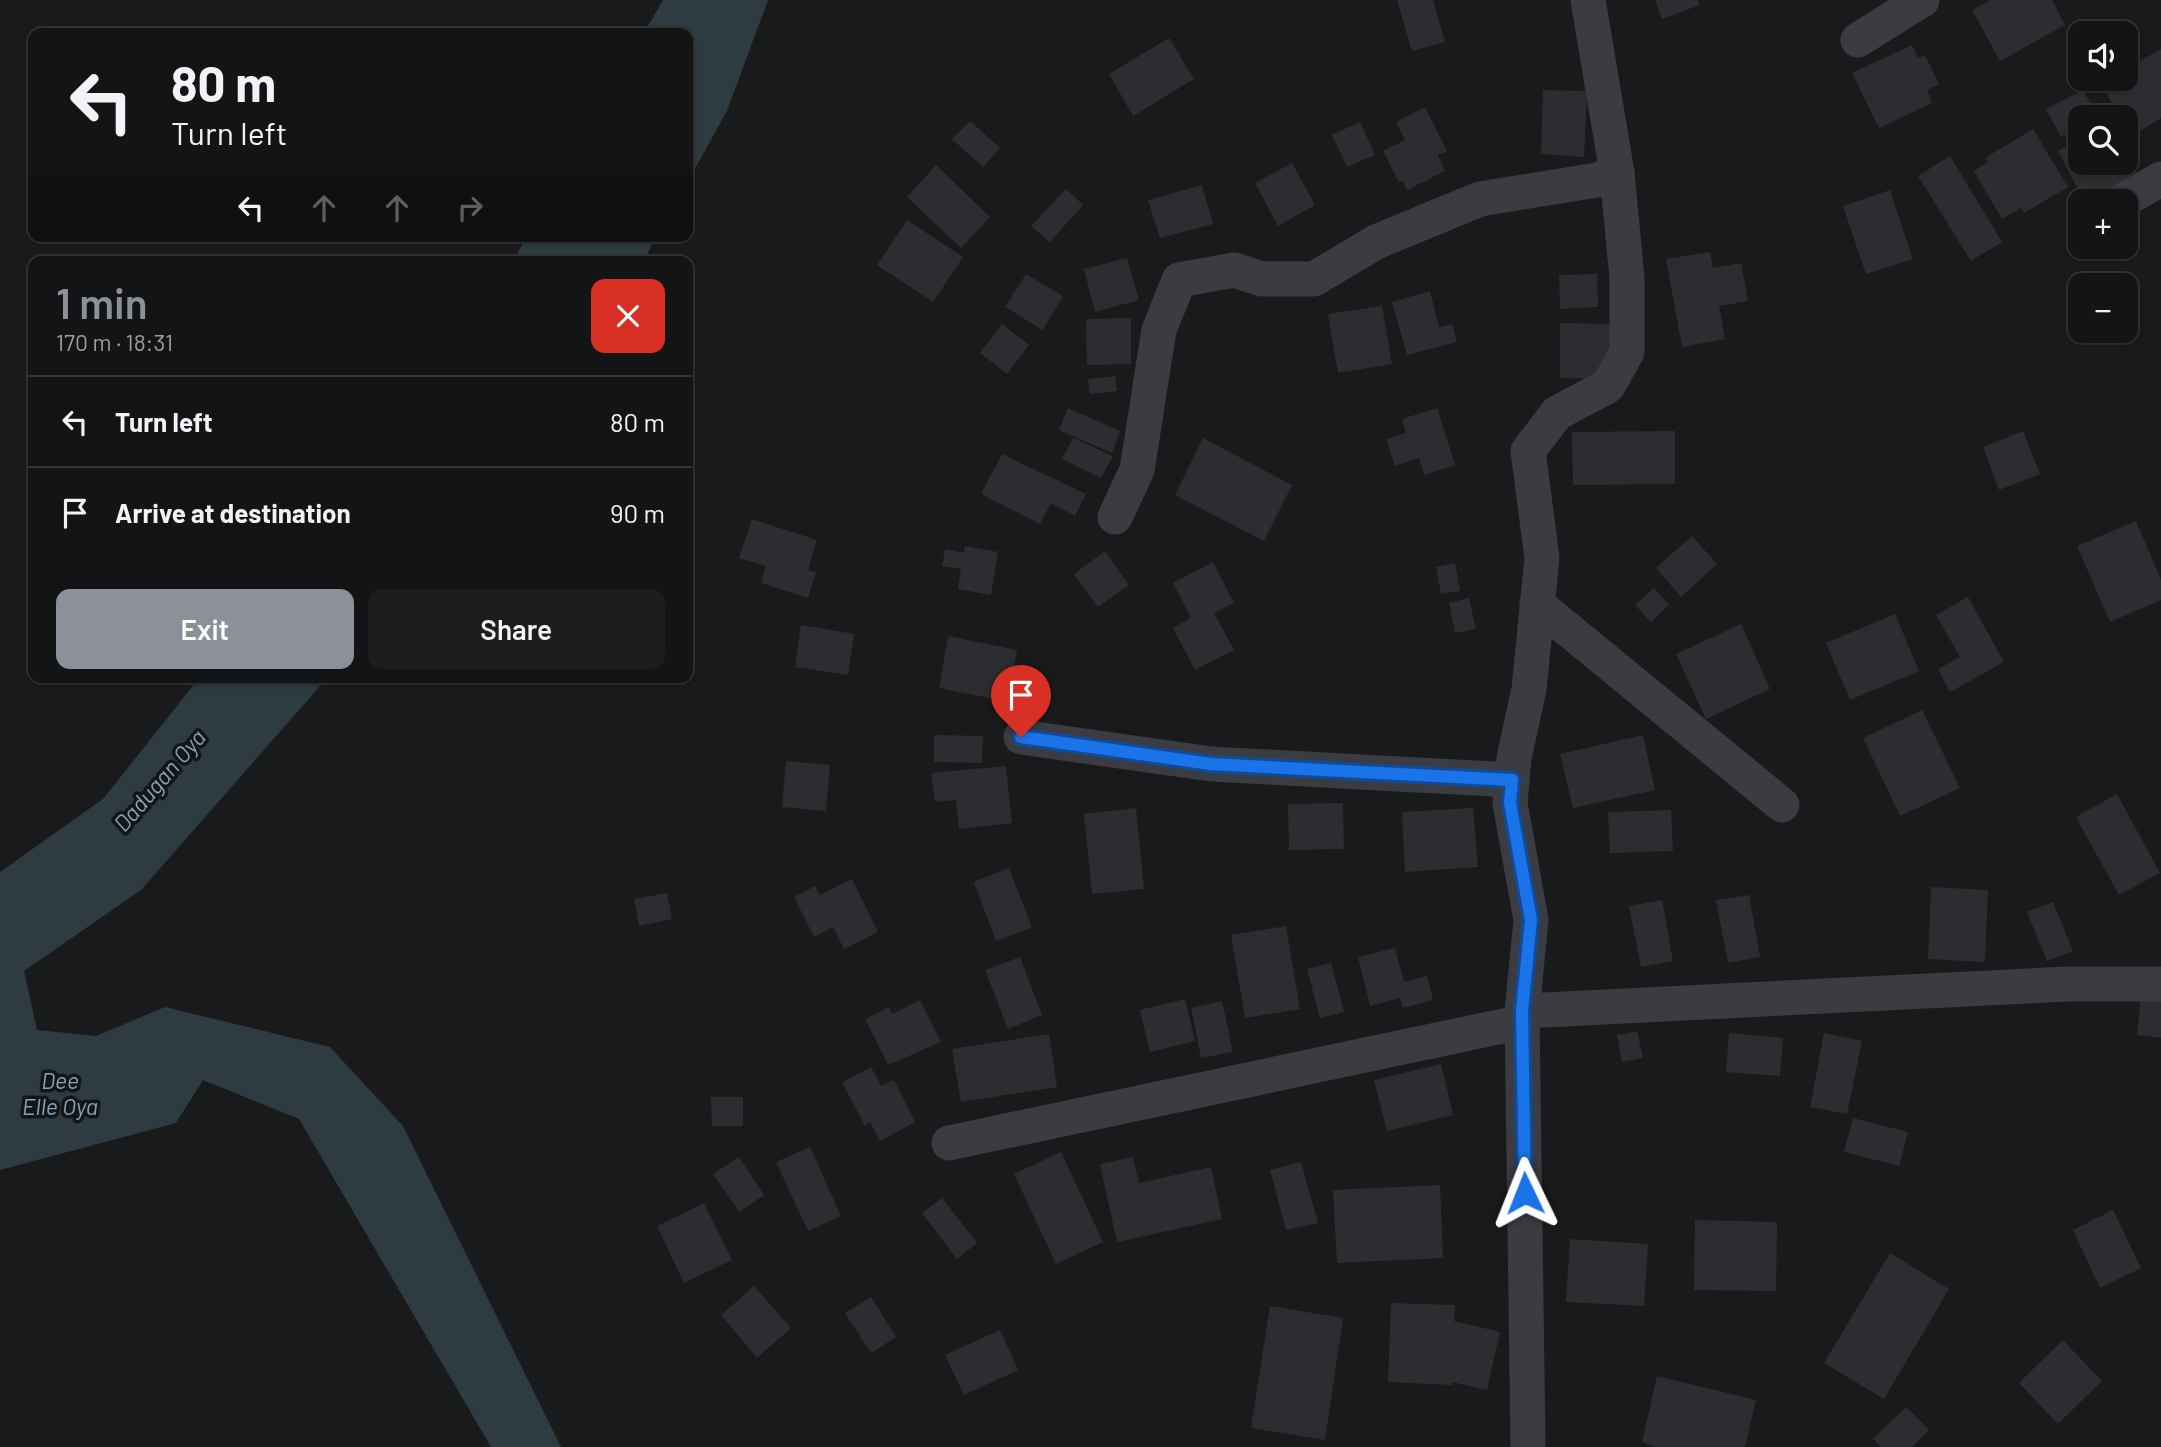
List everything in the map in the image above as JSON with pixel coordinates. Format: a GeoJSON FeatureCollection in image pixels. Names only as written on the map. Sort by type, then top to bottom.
{"type":"FeatureCollection","features":[{"type":"Feature","properties":{"kind":"street"},"geometry":{"type":"LineString","coordinates":[[1528,1447],[1522,1016],[1531,920],[1510,803],[1529,689],[1542,558],[1528,451],[1558,413],[1608,386],[1627,352],[1627,278],[1617,173],[1588,0]]}},
{"type":"Feature","properties":{"kind":"street"},"geometry":{"type":"LineString","coordinates":[[1858,40],[1922,0]]}},
{"type":"Feature","properties":{"kind":"street"},"geometry":{"type":"LineString","coordinates":[[1115,517],[1137,470],[1159,330],[1179,280],[1234,270],[1262,279],[1314,279],[1376,242],[1480,199],[1597,180],[1617,173]]}},
{"type":"Feature","properties":{"kind":"street"},"geometry":{"type":"LineString","coordinates":[[2138,192],[2161,179]]}},
{"type":"Feature","properties":{"kind":"street"},"geometry":{"type":"LineString","coordinates":[[1537,604],[1782,805]]}},
{"type":"Feature","properties":{"kind":"street"},"geometry":{"type":"LineString","coordinates":[[1021,737],[1211,764],[1512,780]]}},
{"type":"Feature","properties":{"kind":"street"},"geometry":{"type":"LineString","coordinates":[[949,1143],[1522,1016],[2068,984],[2161,984]]}},
{"type":"Feature","properties":{"kind":"water"},"geometry":{"type":"Polygon","coordinates":[[[663,0],[768,0],[727,111],[693,172],[693,28],[647,28],[663,0]]]}},
{"type":"Feature","properties":{"kind":"water"},"geometry":{"type":"Polygon","coordinates":[[[524,242],[654,242],[646,256],[516,256],[524,242]]]}},
{"type":"Feature","properties":{"kind":"water","name":"Dee Elle Oya"},"geometry":{"type":"Polygon","coordinates":[[[195,683],[323,683],[141,890],[24,971],[37,1030],[96,1036],[165,1007],[330,1047],[403,1126],[561,1447],[491,1447],[299,1119],[203,1080],[176,1123],[0,1170],[0,872],[103,799],[195,683]]]}},
{"type":"Feature","properties":{"kind":"building"},"geometry":{"type":"Polygon","coordinates":[[[1397,0],[1433,0],[1445,42],[1412,51],[1397,0]]]}},
{"type":"Feature","properties":{"kind":"building"},"geometry":{"type":"Polygon","coordinates":[[[1655,0],[1698,0],[1700,5],[1662,19],[1655,0]]]}},
{"type":"Feature","properties":{"kind":"building"},"geometry":{"type":"Polygon","coordinates":[[[1991,0],[2052,0],[2065,25],[2000,61],[1972,10],[1991,0]]]}},
{"type":"Feature","properties":{"kind":"building"},"geometry":{"type":"Polygon","coordinates":[[[1169,38],[1194,79],[1133,116],[1109,74],[1169,38]]]}},
{"type":"Feature","properties":{"kind":"building"},"geometry":{"type":"Polygon","coordinates":[[[1912,45],[1918,58],[1925,55],[1939,84],[1927,90],[1932,103],[1879,128],[1852,73],[1912,45]]]}},
{"type":"Feature","properties":{"kind":"building"},"geometry":{"type":"Polygon","coordinates":[[[2161,49],[2161,118],[2138,132],[2138,105],[2113,105],[2105,91],[2138,91],[2138,62],[2161,49]]]}},
{"type":"Feature","properties":{"kind":"building"},"geometry":{"type":"Polygon","coordinates":[[[1543,90],[1587,91],[1584,157],[1541,154],[1543,90]]]}},
{"type":"Feature","properties":{"kind":"building"},"geometry":{"type":"Polygon","coordinates":[[[2081,91],[2091,105],[2068,105],[2068,134],[2061,137],[2046,109],[2081,91]]]}},
{"type":"Feature","properties":{"kind":"building"},"geometry":{"type":"Polygon","coordinates":[[[1425,107],[1447,151],[1438,155],[1445,171],[1407,190],[1403,181],[1399,183],[1383,151],[1405,140],[1396,122],[1425,107]]]}},
{"type":"Feature","properties":{"kind":"building"},"geometry":{"type":"Polygon","coordinates":[[[970,121],[1000,148],[983,167],[952,139],[970,121]]]}},
{"type":"Feature","properties":{"kind":"building"},"geometry":{"type":"Polygon","coordinates":[[[1360,122],[1375,155],[1347,167],[1332,135],[1360,122]]]}},
{"type":"Feature","properties":{"kind":"building"},"geometry":{"type":"Polygon","coordinates":[[[2033,129],[2068,187],[2024,213],[2021,208],[2002,219],[1974,171],[1988,162],[1985,158],[2033,129]]]}},
{"type":"Feature","properties":{"kind":"building"},"geometry":{"type":"Polygon","coordinates":[[[2068,146],[2068,170],[2058,151],[2068,146]]]}},
{"type":"Feature","properties":{"kind":"building"},"geometry":{"type":"Polygon","coordinates":[[[1950,156],[2002,242],[1971,261],[1918,176],[1950,156]]]}},
{"type":"Feature","properties":{"kind":"building"},"geometry":{"type":"Polygon","coordinates":[[[1292,163],[1315,205],[1278,226],[1255,183],[1292,163]]]}},
{"type":"Feature","properties":{"kind":"building"},"geometry":{"type":"Polygon","coordinates":[[[936,165],[990,217],[961,248],[907,197],[936,165]]]}},
{"type":"Feature","properties":{"kind":"building"},"geometry":{"type":"Polygon","coordinates":[[[2070,175],[2132,175],[2136,183],[2124,189],[2078,189],[2070,175]]]}},
{"type":"Feature","properties":{"kind":"building"},"geometry":{"type":"Polygon","coordinates":[[[1202,185],[1213,224],[1160,238],[1148,200],[1202,185]]]}},
{"type":"Feature","properties":{"kind":"building"},"geometry":{"type":"Polygon","coordinates":[[[1066,189],[1083,205],[1050,242],[1031,226],[1066,189]]]}},
{"type":"Feature","properties":{"kind":"building"},"geometry":{"type":"Polygon","coordinates":[[[1890,190],[1913,259],[1866,274],[1843,206],[1890,190]]]}},
{"type":"Feature","properties":{"kind":"building"},"geometry":{"type":"Polygon","coordinates":[[[907,220],[963,257],[933,302],[877,265],[907,220]]]}},
{"type":"Feature","properties":{"kind":"building"},"geometry":{"type":"Polygon","coordinates":[[[1710,252],[1713,268],[1741,263],[1748,301],[1719,306],[1725,339],[1682,347],[1666,259],[1710,252]]]}},
{"type":"Feature","properties":{"kind":"building"},"geometry":{"type":"Polygon","coordinates":[[[1127,258],[1139,300],[1095,312],[1084,269],[1127,258]]]}},
{"type":"Feature","properties":{"kind":"building"},"geometry":{"type":"Polygon","coordinates":[[[1026,274],[1063,296],[1043,330],[1005,307],[1026,274]]]}},
{"type":"Feature","properties":{"kind":"building"},"geometry":{"type":"Polygon","coordinates":[[[1597,274],[1598,307],[1560,309],[1559,275],[1597,274]]]}},
{"type":"Feature","properties":{"kind":"building"},"geometry":{"type":"Polygon","coordinates":[[[1430,291],[1439,327],[1452,324],[1457,342],[1407,355],[1392,302],[1430,291]]]}},
{"type":"Feature","properties":{"kind":"building"},"geometry":{"type":"Polygon","coordinates":[[[1382,306],[1392,364],[1338,373],[1328,314],[1382,306]]]}},
{"type":"Feature","properties":{"kind":"building"},"geometry":{"type":"Polygon","coordinates":[[[1131,318],[1131,364],[1087,365],[1086,319],[1131,318]]]}},
{"type":"Feature","properties":{"kind":"building"},"geometry":{"type":"Polygon","coordinates":[[[1560,323],[1610,324],[1610,379],[1560,378],[1560,323]]]}},
{"type":"Feature","properties":{"kind":"building"},"geometry":{"type":"Polygon","coordinates":[[[1002,324],[1029,345],[1007,374],[980,353],[1002,324]]]}},
{"type":"Feature","properties":{"kind":"building"},"geometry":{"type":"Polygon","coordinates":[[[1115,376],[1117,391],[1090,394],[1088,379],[1115,376]]]}},
{"type":"Feature","properties":{"kind":"building"},"geometry":{"type":"Polygon","coordinates":[[[1068,408],[1120,431],[1112,453],[1059,430],[1068,408]]]}},
{"type":"Feature","properties":{"kind":"building"},"geometry":{"type":"Polygon","coordinates":[[[1437,408],[1455,465],[1424,475],[1419,458],[1395,466],[1386,439],[1406,433],[1402,419],[1437,408]]]}},
{"type":"Feature","properties":{"kind":"building"},"geometry":{"type":"Polygon","coordinates":[[[1675,431],[1675,484],[1573,485],[1572,432],[1675,431]]]}},
{"type":"Feature","properties":{"kind":"building"},"geometry":{"type":"Polygon","coordinates":[[[2023,431],[2040,474],[1999,490],[1983,447],[2023,431]]]}},
{"type":"Feature","properties":{"kind":"building"},"geometry":{"type":"Polygon","coordinates":[[[1073,438],[1113,456],[1101,478],[1062,459],[1073,438]]]}},
{"type":"Feature","properties":{"kind":"building"},"geometry":{"type":"Polygon","coordinates":[[[1203,438],[1292,485],[1264,541],[1175,495],[1203,438]]]}},
{"type":"Feature","properties":{"kind":"building"},"geometry":{"type":"Polygon","coordinates":[[[1002,454],[1086,494],[1075,516],[1051,503],[1040,524],[981,494],[1002,454]]]}},
{"type":"Feature","properties":{"kind":"building"},"geometry":{"type":"Polygon","coordinates":[[[752,519],[817,540],[808,570],[816,572],[808,598],[761,583],[766,566],[739,558],[752,519]]]}},
{"type":"Feature","properties":{"kind":"building"},"geometry":{"type":"Polygon","coordinates":[[[2136,521],[2161,580],[2161,600],[2110,622],[2077,546],[2136,521]]]}},
{"type":"Feature","properties":{"kind":"building"},"geometry":{"type":"Polygon","coordinates":[[[1692,536],[1717,564],[1681,597],[1656,568],[1692,536]]]}},
{"type":"Feature","properties":{"kind":"building"},"geometry":{"type":"Polygon","coordinates":[[[965,546],[998,552],[991,595],[958,589],[961,569],[942,566],[945,549],[964,553],[965,546]]]}},
{"type":"Feature","properties":{"kind":"building"},"geometry":{"type":"Polygon","coordinates":[[[1105,551],[1129,585],[1098,607],[1074,574],[1105,551]]]}},
{"type":"Feature","properties":{"kind":"building"},"geometry":{"type":"Polygon","coordinates":[[[1213,562],[1234,603],[1214,613],[1234,650],[1195,670],[1173,628],[1191,618],[1173,583],[1213,562]]]}},
{"type":"Feature","properties":{"kind":"building"},"geometry":{"type":"Polygon","coordinates":[[[1455,563],[1460,591],[1441,594],[1436,567],[1455,563]]]}},
{"type":"Feature","properties":{"kind":"building"},"geometry":{"type":"Polygon","coordinates":[[[1654,588],[1669,605],[1651,622],[1635,605],[1654,588]]]}},
{"type":"Feature","properties":{"kind":"building"},"geometry":{"type":"Polygon","coordinates":[[[1968,597],[2004,662],[1950,692],[1938,669],[1960,657],[1936,615],[1968,597]]]}},
{"type":"Feature","properties":{"kind":"building"},"geometry":{"type":"Polygon","coordinates":[[[1469,598],[1476,629],[1455,633],[1449,603],[1469,598]]]}},
{"type":"Feature","properties":{"kind":"building"},"geometry":{"type":"Polygon","coordinates":[[[1895,614],[1919,671],[1850,700],[1826,643],[1895,614]]]}},
{"type":"Feature","properties":{"kind":"building"},"geometry":{"type":"Polygon","coordinates":[[[1741,624],[1770,689],[1706,719],[1676,654],[1741,624]]]}},
{"type":"Feature","properties":{"kind":"building"},"geometry":{"type":"Polygon","coordinates":[[[801,625],[854,634],[848,675],[795,667],[801,625]]]}},
{"type":"Feature","properties":{"kind":"building"},"geometry":{"type":"Polygon","coordinates":[[[948,636],[1017,650],[1008,702],[939,688],[948,636]]]}},
{"type":"Feature","properties":{"kind":"building"},"geometry":{"type":"Polygon","coordinates":[[[1922,710],[1960,788],[1900,816],[1863,738],[1922,710]]]}},
{"type":"Feature","properties":{"kind":"building"},"geometry":{"type":"Polygon","coordinates":[[[934,735],[983,736],[982,763],[934,762],[934,735]]]}},
{"type":"Feature","properties":{"kind":"building"},"geometry":{"type":"Polygon","coordinates":[[[1643,735],[1655,790],[1573,808],[1560,754],[1643,735]]]}},
{"type":"Feature","properties":{"kind":"building"},"geometry":{"type":"Polygon","coordinates":[[[786,761],[830,765],[826,811],[782,807],[786,761]]]}},
{"type":"Feature","properties":{"kind":"building"},"geometry":{"type":"Polygon","coordinates":[[[1006,766],[1012,823],[959,829],[956,800],[935,802],[931,773],[1006,766]]]}},
{"type":"Feature","properties":{"kind":"building"},"geometry":{"type":"Polygon","coordinates":[[[2117,794],[2160,873],[2119,895],[2076,817],[2117,794]]]}},
{"type":"Feature","properties":{"kind":"building"},"geometry":{"type":"Polygon","coordinates":[[[1343,803],[1344,849],[1289,850],[1288,804],[1343,803]]]}},
{"type":"Feature","properties":{"kind":"building"},"geometry":{"type":"Polygon","coordinates":[[[1136,808],[1144,889],[1092,894],[1084,814],[1136,808]]]}},
{"type":"Feature","properties":{"kind":"building"},"geometry":{"type":"Polygon","coordinates":[[[1473,808],[1478,867],[1405,872],[1402,812],[1473,808]]]}},
{"type":"Feature","properties":{"kind":"building"},"geometry":{"type":"Polygon","coordinates":[[[1671,810],[1673,851],[1610,853],[1608,812],[1671,810]]]}},
{"type":"Feature","properties":{"kind":"building"},"geometry":{"type":"Polygon","coordinates":[[[1009,868],[1032,928],[996,941],[974,882],[1009,868]]]}},
{"type":"Feature","properties":{"kind":"building"},"geometry":{"type":"Polygon","coordinates":[[[852,879],[878,932],[844,949],[833,927],[814,937],[794,897],[815,886],[820,895],[852,879]]]}},
{"type":"Feature","properties":{"kind":"building"},"geometry":{"type":"Polygon","coordinates":[[[1931,887],[1988,890],[1985,962],[1928,959],[1931,887]]]}},
{"type":"Feature","properties":{"kind":"building"},"geometry":{"type":"Polygon","coordinates":[[[667,893],[672,919],[639,926],[634,899],[667,893]]]}},
{"type":"Feature","properties":{"kind":"building"},"geometry":{"type":"Polygon","coordinates":[[[1749,895],[1760,957],[1728,963],[1716,900],[1749,895]]]}},
{"type":"Feature","properties":{"kind":"building"},"geometry":{"type":"Polygon","coordinates":[[[1662,900],[1673,961],[1641,967],[1629,906],[1662,900]]]}},
{"type":"Feature","properties":{"kind":"building"},"geometry":{"type":"Polygon","coordinates":[[[2053,902],[2073,951],[2047,961],[2027,912],[2053,902]]]}},
{"type":"Feature","properties":{"kind":"building"},"geometry":{"type":"Polygon","coordinates":[[[1286,926],[1300,1009],[1245,1018],[1231,935],[1286,926]]]}},
{"type":"Feature","properties":{"kind":"building"},"geometry":{"type":"Polygon","coordinates":[[[1395,948],[1404,982],[1427,976],[1433,1000],[1403,1008],[1400,998],[1370,1006],[1358,957],[1395,948]]]}},
{"type":"Feature","properties":{"kind":"building"},"geometry":{"type":"Polygon","coordinates":[[[1020,957],[1042,1015],[1008,1029],[985,970],[1020,957]]]}},
{"type":"Feature","properties":{"kind":"building"},"geometry":{"type":"Polygon","coordinates":[[[1331,963],[1344,1012],[1320,1018],[1307,969],[1331,963]]]}},
{"type":"Feature","properties":{"kind":"building"},"geometry":{"type":"Polygon","coordinates":[[[2141,997],[2161,999],[2161,1038],[2137,1035],[2141,997]]]}},
{"type":"Feature","properties":{"kind":"building"},"geometry":{"type":"Polygon","coordinates":[[[1185,999],[1195,1041],[1150,1052],[1140,1010],[1185,999]]]}},
{"type":"Feature","properties":{"kind":"building"},"geometry":{"type":"Polygon","coordinates":[[[920,1000],[941,1042],[888,1065],[865,1019],[889,1007],[892,1014],[920,1000]]]}},
{"type":"Feature","properties":{"kind":"building"},"geometry":{"type":"Polygon","coordinates":[[[1222,1001],[1233,1052],[1201,1058],[1191,1008],[1222,1001]]]}},
{"type":"Feature","properties":{"kind":"building"},"geometry":{"type":"Polygon","coordinates":[[[1637,1031],[1643,1058],[1622,1062],[1617,1035],[1637,1031]]]}},
{"type":"Feature","properties":{"kind":"building"},"geometry":{"type":"Polygon","coordinates":[[[1729,1033],[1783,1038],[1780,1076],[1726,1072],[1729,1033]]]}},
{"type":"Feature","properties":{"kind":"building"},"geometry":{"type":"Polygon","coordinates":[[[1824,1033],[1862,1041],[1847,1114],[1810,1107],[1824,1033]]]}},
{"type":"Feature","properties":{"kind":"building"},"geometry":{"type":"Polygon","coordinates":[[[1049,1034],[1057,1087],[961,1102],[952,1049],[1049,1034]]]}},
{"type":"Feature","properties":{"kind":"building"},"geometry":{"type":"Polygon","coordinates":[[[1441,1064],[1453,1115],[1387,1131],[1374,1080],[1441,1064]]]}},
{"type":"Feature","properties":{"kind":"building"},"geometry":{"type":"Polygon","coordinates":[[[871,1067],[881,1086],[894,1080],[915,1122],[880,1141],[870,1122],[865,1126],[842,1082],[871,1067]]]}},
{"type":"Feature","properties":{"kind":"building"},"geometry":{"type":"Polygon","coordinates":[[[711,1097],[743,1097],[743,1126],[712,1126],[711,1097]]]}},
{"type":"Feature","properties":{"kind":"building"},"geometry":{"type":"Polygon","coordinates":[[[1853,1118],[1908,1132],[1899,1166],[1844,1152],[1853,1118]]]}},
{"type":"Feature","properties":{"kind":"building"},"geometry":{"type":"Polygon","coordinates":[[[810,1147],[841,1216],[808,1231],[776,1162],[810,1147]]]}},
{"type":"Feature","properties":{"kind":"building"},"geometry":{"type":"Polygon","coordinates":[[[1061,1152],[1103,1242],[1056,1264],[1014,1174],[1061,1152]]]}},
{"type":"Feature","properties":{"kind":"building"},"geometry":{"type":"Polygon","coordinates":[[[739,1157],[764,1195],[739,1212],[713,1174],[739,1157]]]}},
{"type":"Feature","properties":{"kind":"building"},"geometry":{"type":"Polygon","coordinates":[[[1133,1157],[1139,1183],[1211,1167],[1222,1219],[1117,1242],[1100,1164],[1133,1157]]]}},
{"type":"Feature","properties":{"kind":"building"},"geometry":{"type":"Polygon","coordinates":[[[1301,1162],[1318,1223],[1286,1230],[1270,1170],[1301,1162]]]}},
{"type":"Feature","properties":{"kind":"building"},"geometry":{"type":"Polygon","coordinates":[[[1440,1185],[1443,1258],[1337,1263],[1333,1190],[1440,1185]]]}},
{"type":"Feature","properties":{"kind":"building"},"geometry":{"type":"Polygon","coordinates":[[[942,1198],[977,1243],[957,1259],[922,1213],[942,1198]]]}},
{"type":"Feature","properties":{"kind":"building"},"geometry":{"type":"Polygon","coordinates":[[[704,1203],[732,1260],[684,1283],[657,1226],[704,1203]]]}},
{"type":"Feature","properties":{"kind":"building"},"geometry":{"type":"Polygon","coordinates":[[[2113,1210],[2141,1268],[2100,1288],[2073,1230],[2113,1210]]]}},
{"type":"Feature","properties":{"kind":"building"},"geometry":{"type":"Polygon","coordinates":[[[1695,1220],[1777,1222],[1776,1291],[1694,1290],[1695,1220]]]}},
{"type":"Feature","properties":{"kind":"building"},"geometry":{"type":"Polygon","coordinates":[[[1570,1239],[1648,1244],[1644,1306],[1566,1302],[1570,1239]]]}},
{"type":"Feature","properties":{"kind":"building"},"geometry":{"type":"Polygon","coordinates":[[[1890,1253],[1949,1289],[1884,1399],[1824,1363],[1890,1253]]]}},
{"type":"Feature","properties":{"kind":"building"},"geometry":{"type":"Polygon","coordinates":[[[754,1286],[791,1328],[757,1358],[721,1315],[754,1286]]]}},
{"type":"Feature","properties":{"kind":"building"},"geometry":{"type":"Polygon","coordinates":[[[871,1297],[896,1337],[871,1353],[845,1313],[871,1297]]]}},
{"type":"Feature","properties":{"kind":"building"},"geometry":{"type":"Polygon","coordinates":[[[1391,1303],[1455,1305],[1454,1321],[1500,1332],[1487,1390],[1452,1382],[1452,1385],[1388,1382],[1391,1303]]]}},
{"type":"Feature","properties":{"kind":"building"},"geometry":{"type":"Polygon","coordinates":[[[1270,1306],[1343,1318],[1325,1440],[1251,1428],[1270,1306]]]}},
{"type":"Feature","properties":{"kind":"building"},"geometry":{"type":"Polygon","coordinates":[[[1000,1330],[1018,1370],[964,1395],[945,1355],[1000,1330]]]}},
{"type":"Feature","properties":{"kind":"building"},"geometry":{"type":"Polygon","coordinates":[[[2063,1340],[2102,1381],[2058,1424],[2019,1383],[2063,1340]]]}},
{"type":"Feature","properties":{"kind":"building"},"geometry":{"type":"Polygon","coordinates":[[[1657,1376],[1756,1400],[1745,1447],[1656,1447],[1642,1442],[1657,1376]]]}},
{"type":"Feature","properties":{"kind":"building"},"geometry":{"type":"Polygon","coordinates":[[[1906,1407],[1929,1430],[1912,1447],[1881,1447],[1873,1439],[1906,1407]]]}},
{"type":"Feature","properties":{"kind":"route"},"geometry":{"type":"LineString","coordinates":[[1021,737],[1211,764],[1512,780],[1510,803],[1531,920],[1528,979],[1522,1011],[1525,1193]]}},
{"type":"Feature","properties":{"kind":"water label","name":"Dadugan Oya"},"geometry":{"type":"Point","coordinates":[159,780]}}]}
